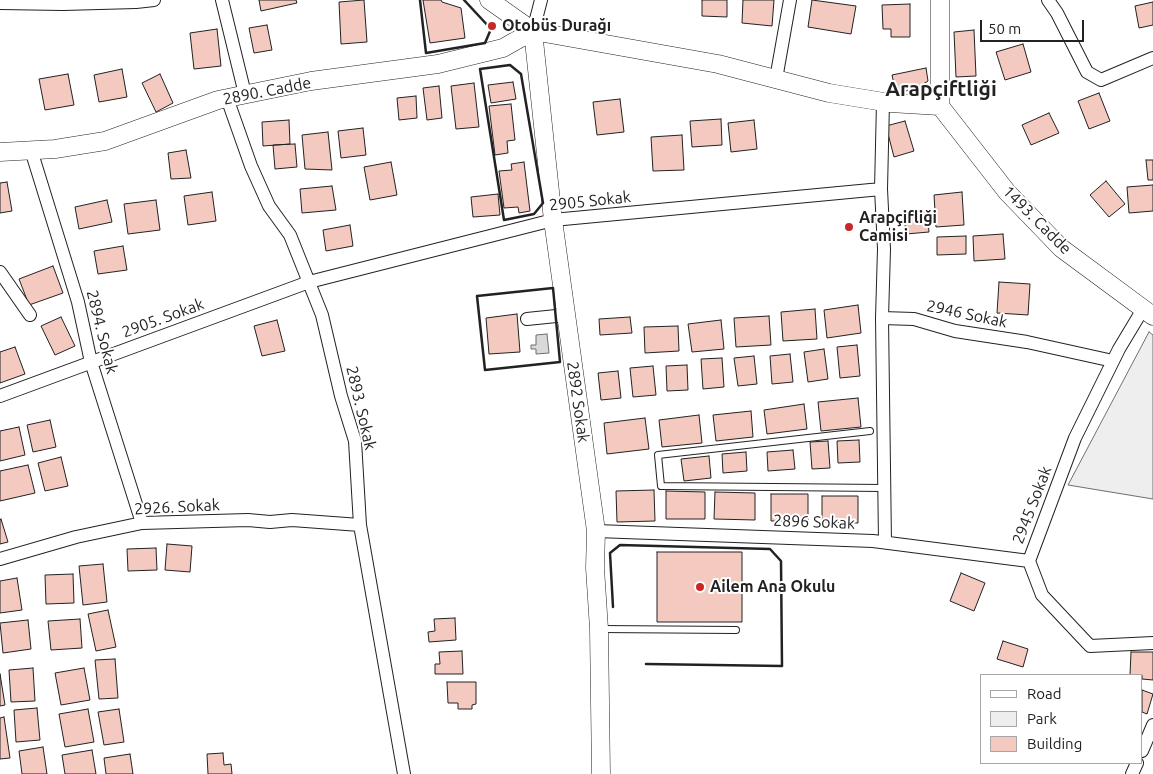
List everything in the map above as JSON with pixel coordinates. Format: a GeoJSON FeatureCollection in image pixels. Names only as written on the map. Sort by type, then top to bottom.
{"type":"FeatureCollection","features":[{"type":"Feature","properties":{"kind":"street"},"geometry":{"type":"LineString","coordinates":[[0,3],[72,4],[154,0]]}},
{"type":"Feature","properties":{"kind":"street"},"geometry":{"type":"LineString","coordinates":[[222,0],[245,94]]}},
{"type":"Feature","properties":{"kind":"street"},"geometry":{"type":"LineString","coordinates":[[490,0],[533,31],[718,64],[829,93],[883,102],[940,106],[940,0]]}},
{"type":"Feature","properties":{"kind":"street"},"geometry":{"type":"LineString","coordinates":[[533,31],[541,0]]}},
{"type":"Feature","properties":{"kind":"street"},"geometry":{"type":"LineString","coordinates":[[776,79],[790,0]]}},
{"type":"Feature","properties":{"kind":"street"},"geometry":{"type":"LineString","coordinates":[[1048,0],[1061,20],[1087,72],[1101,80],[1153,58]]}},
{"type":"Feature","properties":{"kind":"street","name":"2890. Cadde"},"geometry":{"type":"LineString","coordinates":[[0,152],[55,148],[105,141],[218,100],[311,81],[438,64],[503,48],[533,31]]}},
{"type":"Feature","properties":{"kind":"street","name":"2892 Sokak"},"geometry":{"type":"LineString","coordinates":[[533,31],[553,220],[596,531],[595,568],[599,629],[601,774]]}},
{"type":"Feature","properties":{"kind":"street","name":"2893. Sokak"},"geometry":{"type":"LineString","coordinates":[[227,98],[269,206],[290,235],[322,315],[341,396],[355,441],[360,525],[404,774]]}},
{"type":"Feature","properties":{"kind":"street"},"geometry":{"type":"LineString","coordinates":[[883,102],[881,189],[884,249],[882,318],[885,542]]}},
{"type":"Feature","properties":{"kind":"street","name":"1493. Cadde"},"geometry":{"type":"LineString","coordinates":[[940,106],[1007,192],[1061,248],[1148,312]]}},
{"type":"Feature","properties":{"kind":"street","name":"2894. Sokak"},"geometry":{"type":"LineString","coordinates":[[31,150],[78,302],[91,362],[142,523]]}},
{"type":"Feature","properties":{"kind":"street","name":"2905 Sokak"},"geometry":{"type":"LineString","coordinates":[[309,282],[553,220],[881,189]]}},
{"type":"Feature","properties":{"kind":"street"},"geometry":{"type":"LineString","coordinates":[[0,272],[30,315]]}},
{"type":"Feature","properties":{"kind":"street","name":"2905. Sokak"},"geometry":{"type":"LineString","coordinates":[[0,396],[309,282]]}},
{"type":"Feature","properties":{"kind":"street","name":"2945 Sokak"},"geometry":{"type":"LineString","coordinates":[[1148,312],[1113,361],[1075,438],[1028,560],[1042,595],[1090,646],[1153,642]]}},
{"type":"Feature","properties":{"kind":"street"},"geometry":{"type":"LineString","coordinates":[[527,319],[566,314]]}},
{"type":"Feature","properties":{"kind":"street","name":"2946 Sokak"},"geometry":{"type":"LineString","coordinates":[[882,318],[914,319],[955,331],[1027,342],[1113,361]]}},
{"type":"Feature","properties":{"kind":"street","name":"2926. Sokak"},"geometry":{"type":"LineString","coordinates":[[0,559],[76,538],[142,523],[292,520],[360,525]]}},
{"type":"Feature","properties":{"kind":"street","name":"2896 Sokak"},"geometry":{"type":"LineString","coordinates":[[596,531],[885,542],[1028,560]]}},
{"type":"Feature","properties":{"kind":"street"},"geometry":{"type":"LineString","coordinates":[[1143,749],[1153,724]]}},
{"type":"Feature","properties":{"kind":"lane"},"geometry":{"type":"LineString","coordinates":[[870,431],[658,455],[660,486],[884,488]]}},
{"type":"Feature","properties":{"kind":"lane"},"geometry":{"type":"LineString","coordinates":[[599,629],[736,630]]}},
{"type":"Feature","properties":{"kind":"green space"},"geometry":{"type":"Polygon","coordinates":[[[1149,332],[1153,335],[1153,499],[1068,485],[1149,332]]]}},
{"type":"Feature","properties":{"kind":"shaded area"},"geometry":{"type":"Polygon","coordinates":[[[547,334],[549,353],[536,354],[536,349],[531,349],[531,345],[536,345],[536,335],[547,334]]]}},
{"type":"Feature","properties":{"kind":"building"},"geometry":{"type":"Polygon","coordinates":[[[259,0],[296,0],[297,3],[261,11],[259,0]]]}},
{"type":"Feature","properties":{"kind":"building"},"geometry":{"type":"Polygon","coordinates":[[[364,0],[367,42],[341,44],[339,2],[364,0]]]}},
{"type":"Feature","properties":{"kind":"building"},"geometry":{"type":"Polygon","coordinates":[[[423,0],[441,0],[461,8],[465,38],[430,43],[423,0]]]}},
{"type":"Feature","properties":{"kind":"building"},"geometry":{"type":"Polygon","coordinates":[[[702,0],[727,0],[727,17],[702,16],[702,0]]]}},
{"type":"Feature","properties":{"kind":"building"},"geometry":{"type":"Polygon","coordinates":[[[743,0],[774,0],[772,26],[742,23],[743,0]]]}},
{"type":"Feature","properties":{"kind":"building"},"geometry":{"type":"Polygon","coordinates":[[[812,0],[856,6],[851,34],[808,27],[812,0]]]}},
{"type":"Feature","properties":{"kind":"building"},"geometry":{"type":"Polygon","coordinates":[[[1153,2],[1153,25],[1139,28],[1135,6],[1153,2]]]}},
{"type":"Feature","properties":{"kind":"building"},"geometry":{"type":"Polygon","coordinates":[[[910,4],[910,37],[891,37],[891,29],[883,29],[882,5],[910,4]]]}},
{"type":"Feature","properties":{"kind":"building"},"geometry":{"type":"Polygon","coordinates":[[[267,25],[272,50],[254,53],[249,28],[267,25]]]}},
{"type":"Feature","properties":{"kind":"building"},"geometry":{"type":"Polygon","coordinates":[[[217,29],[221,66],[194,69],[190,33],[217,29]]]}},
{"type":"Feature","properties":{"kind":"building"},"geometry":{"type":"Polygon","coordinates":[[[974,30],[976,76],[956,77],[954,32],[974,30]]]}},
{"type":"Feature","properties":{"kind":"building"},"geometry":{"type":"Polygon","coordinates":[[[1023,44],[1031,72],[1005,80],[996,52],[1023,44]]]}},
{"type":"Feature","properties":{"kind":"building"},"geometry":{"type":"Polygon","coordinates":[[[926,68],[928,81],[915,89],[896,93],[892,75],[926,68]]]}},
{"type":"Feature","properties":{"kind":"building"},"geometry":{"type":"Polygon","coordinates":[[[122,69],[127,97],[99,102],[94,75],[122,69]]]}},
{"type":"Feature","properties":{"kind":"building"},"geometry":{"type":"Polygon","coordinates":[[[68,74],[74,105],[45,110],[39,79],[68,74]]]}},
{"type":"Feature","properties":{"kind":"building"},"geometry":{"type":"Polygon","coordinates":[[[160,74],[173,103],[156,112],[142,83],[160,74]]]}},
{"type":"Feature","properties":{"kind":"building"},"geometry":{"type":"Polygon","coordinates":[[[513,82],[516,99],[491,103],[488,85],[513,82]]]}},
{"type":"Feature","properties":{"kind":"building"},"geometry":{"type":"Polygon","coordinates":[[[474,83],[479,127],[456,129],[451,86],[474,83]]]}},
{"type":"Feature","properties":{"kind":"building"},"geometry":{"type":"Polygon","coordinates":[[[439,86],[442,118],[427,120],[423,88],[439,86]]]}},
{"type":"Feature","properties":{"kind":"building"},"geometry":{"type":"Polygon","coordinates":[[[1099,93],[1110,121],[1089,129],[1078,101],[1099,93]]]}},
{"type":"Feature","properties":{"kind":"building"},"geometry":{"type":"Polygon","coordinates":[[[416,96],[417,118],[399,120],[397,98],[416,96]]]}},
{"type":"Feature","properties":{"kind":"building"},"geometry":{"type":"Polygon","coordinates":[[[620,99],[624,132],[597,135],[593,102],[620,99]]]}},
{"type":"Feature","properties":{"kind":"building"},"geometry":{"type":"Polygon","coordinates":[[[511,104],[515,140],[507,141],[508,153],[495,155],[489,106],[511,104]]]}},
{"type":"Feature","properties":{"kind":"building"},"geometry":{"type":"Polygon","coordinates":[[[1049,113],[1059,133],[1031,145],[1022,125],[1049,113]]]}},
{"type":"Feature","properties":{"kind":"building"},"geometry":{"type":"Polygon","coordinates":[[[721,119],[722,145],[692,147],[690,121],[721,119]]]}},
{"type":"Feature","properties":{"kind":"building"},"geometry":{"type":"Polygon","coordinates":[[[289,120],[290,144],[263,146],[262,122],[289,120]]]}},
{"type":"Feature","properties":{"kind":"building"},"geometry":{"type":"Polygon","coordinates":[[[754,120],[757,149],[731,152],[728,123],[754,120]]]}},
{"type":"Feature","properties":{"kind":"building"},"geometry":{"type":"Polygon","coordinates":[[[905,121],[914,151],[894,157],[886,126],[905,121]]]}},
{"type":"Feature","properties":{"kind":"building"},"geometry":{"type":"Polygon","coordinates":[[[363,128],[366,155],[341,158],[338,131],[363,128]]]}},
{"type":"Feature","properties":{"kind":"building"},"geometry":{"type":"Polygon","coordinates":[[[328,132],[332,170],[305,169],[302,135],[328,132]]]}},
{"type":"Feature","properties":{"kind":"building"},"geometry":{"type":"Polygon","coordinates":[[[682,135],[684,170],[653,171],[651,137],[682,135]]]}},
{"type":"Feature","properties":{"kind":"building"},"geometry":{"type":"Polygon","coordinates":[[[295,144],[297,167],[275,169],[273,145],[295,144]]]}},
{"type":"Feature","properties":{"kind":"building"},"geometry":{"type":"Polygon","coordinates":[[[186,150],[191,178],[171,179],[168,153],[186,150]]]}},
{"type":"Feature","properties":{"kind":"building"},"geometry":{"type":"Polygon","coordinates":[[[1146,160],[1153,160],[1153,180],[1148,180],[1146,160]]]}},
{"type":"Feature","properties":{"kind":"building"},"geometry":{"type":"Polygon","coordinates":[[[391,162],[397,195],[370,200],[364,167],[391,162]]]}},
{"type":"Feature","properties":{"kind":"building"},"geometry":{"type":"Polygon","coordinates":[[[524,162],[530,211],[519,213],[518,207],[504,208],[499,171],[512,170],[511,164],[524,162]]]}},
{"type":"Feature","properties":{"kind":"building"},"geometry":{"type":"Polygon","coordinates":[[[1106,181],[1125,204],[1109,217],[1090,195],[1106,181]]]}},
{"type":"Feature","properties":{"kind":"building"},"geometry":{"type":"Polygon","coordinates":[[[7,182],[12,211],[0,213],[0,183],[7,182]]]}},
{"type":"Feature","properties":{"kind":"building"},"geometry":{"type":"Polygon","coordinates":[[[1153,185],[1153,211],[1129,213],[1127,187],[1153,185]]]}},
{"type":"Feature","properties":{"kind":"building"},"geometry":{"type":"Polygon","coordinates":[[[332,186],[336,210],[302,213],[300,189],[332,186]]]}},
{"type":"Feature","properties":{"kind":"building"},"geometry":{"type":"Polygon","coordinates":[[[212,192],[216,221],[188,225],[184,196],[212,192]]]}},
{"type":"Feature","properties":{"kind":"building"},"geometry":{"type":"Polygon","coordinates":[[[962,192],[964,225],[936,227],[934,195],[962,192]]]}},
{"type":"Feature","properties":{"kind":"building"},"geometry":{"type":"Polygon","coordinates":[[[498,194],[500,215],[473,217],[471,197],[498,194]]]}},
{"type":"Feature","properties":{"kind":"building"},"geometry":{"type":"Polygon","coordinates":[[[107,200],[112,222],[79,229],[75,207],[107,200]]]}},
{"type":"Feature","properties":{"kind":"building"},"geometry":{"type":"Polygon","coordinates":[[[156,200],[160,230],[128,234],[124,204],[156,200]]]}},
{"type":"Feature","properties":{"kind":"building"},"geometry":{"type":"Polygon","coordinates":[[[927,211],[929,232],[906,234],[904,214],[927,211]]]}},
{"type":"Feature","properties":{"kind":"building"},"geometry":{"type":"Polygon","coordinates":[[[350,225],[353,246],[326,251],[323,230],[350,225]]]}},
{"type":"Feature","properties":{"kind":"building"},"geometry":{"type":"Polygon","coordinates":[[[1003,234],[1005,259],[974,261],[973,236],[1003,234]]]}},
{"type":"Feature","properties":{"kind":"building"},"geometry":{"type":"Polygon","coordinates":[[[966,236],[966,254],[937,255],[937,237],[966,236]]]}},
{"type":"Feature","properties":{"kind":"building"},"geometry":{"type":"Polygon","coordinates":[[[123,246],[127,270],[98,274],[94,251],[123,246]]]}},
{"type":"Feature","properties":{"kind":"building"},"geometry":{"type":"Polygon","coordinates":[[[53,266],[63,293],[29,305],[19,279],[53,266]]]}},
{"type":"Feature","properties":{"kind":"building"},"geometry":{"type":"Polygon","coordinates":[[[999,282],[1030,284],[1028,315],[997,313],[999,282]]]}},
{"type":"Feature","properties":{"kind":"building"},"geometry":{"type":"Polygon","coordinates":[[[858,305],[861,333],[827,338],[824,310],[858,305]]]}},
{"type":"Feature","properties":{"kind":"building"},"geometry":{"type":"Polygon","coordinates":[[[815,309],[817,339],[783,341],[781,312],[815,309]]]}},
{"type":"Feature","properties":{"kind":"building"},"geometry":{"type":"Polygon","coordinates":[[[517,314],[520,352],[489,354],[486,318],[517,314]]]}},
{"type":"Feature","properties":{"kind":"building"},"geometry":{"type":"Polygon","coordinates":[[[769,316],[771,345],[736,347],[734,318],[769,316]]]}},
{"type":"Feature","properties":{"kind":"building"},"geometry":{"type":"Polygon","coordinates":[[[61,317],[75,346],[55,355],[41,326],[61,317]]]}},
{"type":"Feature","properties":{"kind":"building"},"geometry":{"type":"Polygon","coordinates":[[[630,317],[632,333],[600,335],[599,319],[630,317]]]}},
{"type":"Feature","properties":{"kind":"building"},"geometry":{"type":"Polygon","coordinates":[[[277,320],[285,351],[262,356],[254,326],[277,320]]]}},
{"type":"Feature","properties":{"kind":"building"},"geometry":{"type":"Polygon","coordinates":[[[721,320],[724,349],[692,352],[688,324],[721,320]]]}},
{"type":"Feature","properties":{"kind":"building"},"geometry":{"type":"Polygon","coordinates":[[[678,326],[679,351],[645,353],[644,327],[678,326]]]}},
{"type":"Feature","properties":{"kind":"building"},"geometry":{"type":"Polygon","coordinates":[[[857,345],[860,376],[840,378],[837,347],[857,345]]]}},
{"type":"Feature","properties":{"kind":"building"},"geometry":{"type":"Polygon","coordinates":[[[15,347],[25,374],[0,383],[0,352],[15,347]]]}},
{"type":"Feature","properties":{"kind":"building"},"geometry":{"type":"Polygon","coordinates":[[[824,349],[828,379],[808,382],[804,352],[824,349]]]}},
{"type":"Feature","properties":{"kind":"building"},"geometry":{"type":"Polygon","coordinates":[[[790,354],[793,382],[772,384],[770,356],[790,354]]]}},
{"type":"Feature","properties":{"kind":"building"},"geometry":{"type":"Polygon","coordinates":[[[754,356],[757,384],[738,386],[734,358],[754,356]]]}},
{"type":"Feature","properties":{"kind":"building"},"geometry":{"type":"Polygon","coordinates":[[[722,358],[724,387],[703,389],[701,359],[722,358]]]}},
{"type":"Feature","properties":{"kind":"building"},"geometry":{"type":"Polygon","coordinates":[[[687,365],[688,390],[667,391],[666,366],[687,365]]]}},
{"type":"Feature","properties":{"kind":"building"},"geometry":{"type":"Polygon","coordinates":[[[653,366],[656,395],[633,397],[630,368],[653,366]]]}},
{"type":"Feature","properties":{"kind":"building"},"geometry":{"type":"Polygon","coordinates":[[[618,371],[621,398],[601,400],[598,373],[618,371]]]}},
{"type":"Feature","properties":{"kind":"building"},"geometry":{"type":"Polygon","coordinates":[[[858,398],[861,427],[821,431],[818,402],[858,398]]]}},
{"type":"Feature","properties":{"kind":"building"},"geometry":{"type":"Polygon","coordinates":[[[804,404],[807,429],[767,434],[764,410],[804,404]]]}},
{"type":"Feature","properties":{"kind":"building"},"geometry":{"type":"Polygon","coordinates":[[[751,411],[753,437],[716,441],[713,415],[751,411]]]}},
{"type":"Feature","properties":{"kind":"building"},"geometry":{"type":"Polygon","coordinates":[[[699,415],[702,443],[662,447],[659,420],[699,415]]]}},
{"type":"Feature","properties":{"kind":"building"},"geometry":{"type":"Polygon","coordinates":[[[645,418],[649,449],[607,454],[604,423],[645,418]]]}},
{"type":"Feature","properties":{"kind":"building"},"geometry":{"type":"Polygon","coordinates":[[[50,420],[56,447],[33,452],[27,425],[50,420]]]}},
{"type":"Feature","properties":{"kind":"building"},"geometry":{"type":"Polygon","coordinates":[[[19,427],[25,455],[0,461],[0,431],[19,427]]]}},
{"type":"Feature","properties":{"kind":"building"},"geometry":{"type":"Polygon","coordinates":[[[859,440],[860,462],[838,463],[837,441],[859,440]]]}},
{"type":"Feature","properties":{"kind":"building"},"geometry":{"type":"Polygon","coordinates":[[[828,441],[830,468],[812,469],[810,442],[828,441]]]}},
{"type":"Feature","properties":{"kind":"building"},"geometry":{"type":"Polygon","coordinates":[[[793,450],[795,469],[768,471],[767,452],[793,450]]]}},
{"type":"Feature","properties":{"kind":"building"},"geometry":{"type":"Polygon","coordinates":[[[746,452],[747,471],[723,473],[722,454],[746,452]]]}},
{"type":"Feature","properties":{"kind":"building"},"geometry":{"type":"Polygon","coordinates":[[[709,456],[711,478],[684,481],[681,459],[709,456]]]}},
{"type":"Feature","properties":{"kind":"building"},"geometry":{"type":"Polygon","coordinates":[[[61,457],[68,486],[45,491],[38,463],[61,457]]]}},
{"type":"Feature","properties":{"kind":"building"},"geometry":{"type":"Polygon","coordinates":[[[28,465],[35,493],[0,501],[0,471],[28,465]]]}},
{"type":"Feature","properties":{"kind":"building"},"geometry":{"type":"Polygon","coordinates":[[[654,490],[655,521],[617,522],[616,491],[654,490]]]}},
{"type":"Feature","properties":{"kind":"building"},"geometry":{"type":"Polygon","coordinates":[[[666,491],[705,492],[705,519],[666,519],[666,491]]]}},
{"type":"Feature","properties":{"kind":"building"},"geometry":{"type":"Polygon","coordinates":[[[715,492],[755,493],[755,520],[714,519],[715,492]]]}},
{"type":"Feature","properties":{"kind":"building"},"geometry":{"type":"Polygon","coordinates":[[[771,494],[808,494],[808,521],[771,521],[771,494]]]}},
{"type":"Feature","properties":{"kind":"building"},"geometry":{"type":"Polygon","coordinates":[[[822,496],[858,496],[858,523],[822,522],[822,496]]]}},
{"type":"Feature","properties":{"kind":"building"},"geometry":{"type":"Polygon","coordinates":[[[0,520],[8,542],[0,544],[0,520]]]}},
{"type":"Feature","properties":{"kind":"building"},"geometry":{"type":"Polygon","coordinates":[[[167,544],[192,546],[190,572],[165,570],[167,544]]]}},
{"type":"Feature","properties":{"kind":"building"},"geometry":{"type":"Polygon","coordinates":[[[156,548],[157,570],[128,571],[127,549],[156,548]]]}},
{"type":"Feature","properties":{"kind":"building","name":"Ailem Ana Okulu"},"geometry":{"type":"Polygon","coordinates":[[[657,552],[742,552],[742,622],[657,622],[657,552]]]}},
{"type":"Feature","properties":{"kind":"building"},"geometry":{"type":"Polygon","coordinates":[[[103,564],[107,602],[83,605],[79,566],[103,564]]]}},
{"type":"Feature","properties":{"kind":"building"},"geometry":{"type":"Polygon","coordinates":[[[961,573],[985,583],[974,611],[950,601],[961,573]]]}},
{"type":"Feature","properties":{"kind":"building"},"geometry":{"type":"Polygon","coordinates":[[[73,574],[74,603],[46,604],[45,575],[73,574]]]}},
{"type":"Feature","properties":{"kind":"building"},"geometry":{"type":"Polygon","coordinates":[[[17,578],[22,610],[0,613],[0,581],[17,578]]]}},
{"type":"Feature","properties":{"kind":"building"},"geometry":{"type":"Polygon","coordinates":[[[108,610],[116,647],[96,651],[88,614],[108,610]]]}},
{"type":"Feature","properties":{"kind":"building"},"geometry":{"type":"Polygon","coordinates":[[[455,618],[456,640],[429,642],[428,632],[435,631],[434,619],[455,618]]]}},
{"type":"Feature","properties":{"kind":"building"},"geometry":{"type":"Polygon","coordinates":[[[80,619],[82,648],[51,650],[48,621],[80,619]]]}},
{"type":"Feature","properties":{"kind":"building"},"geometry":{"type":"Polygon","coordinates":[[[28,620],[31,649],[3,653],[0,623],[28,620]]]}},
{"type":"Feature","properties":{"kind":"building"},"geometry":{"type":"Polygon","coordinates":[[[1003,641],[1028,649],[1023,667],[997,659],[1003,641]]]}},
{"type":"Feature","properties":{"kind":"building"},"geometry":{"type":"Polygon","coordinates":[[[462,651],[463,674],[435,674],[435,664],[440,664],[439,652],[462,651]]]}},
{"type":"Feature","properties":{"kind":"building"},"geometry":{"type":"Polygon","coordinates":[[[1131,652],[1153,652],[1153,680],[1143,679],[1143,674],[1130,674],[1131,652]]]}},
{"type":"Feature","properties":{"kind":"building"},"geometry":{"type":"Polygon","coordinates":[[[115,659],[118,698],[99,699],[95,660],[115,659]]]}},
{"type":"Feature","properties":{"kind":"building"},"geometry":{"type":"Polygon","coordinates":[[[33,668],[35,701],[11,702],[9,670],[33,668]]]}},
{"type":"Feature","properties":{"kind":"building"},"geometry":{"type":"Polygon","coordinates":[[[84,668],[90,700],[61,705],[55,673],[84,668]]]}},
{"type":"Feature","properties":{"kind":"building"},"geometry":{"type":"Polygon","coordinates":[[[0,674],[5,705],[0,706],[0,674]]]}},
{"type":"Feature","properties":{"kind":"building"},"geometry":{"type":"Polygon","coordinates":[[[447,682],[476,682],[476,704],[472,705],[472,709],[458,709],[458,703],[448,703],[447,682]]]}},
{"type":"Feature","properties":{"kind":"building"},"geometry":{"type":"Polygon","coordinates":[[[1143,690],[1153,694],[1147,714],[1143,712],[1143,690]]]}},
{"type":"Feature","properties":{"kind":"building"},"geometry":{"type":"Polygon","coordinates":[[[37,708],[40,740],[16,742],[14,710],[37,708]]]}},
{"type":"Feature","properties":{"kind":"building"},"geometry":{"type":"Polygon","coordinates":[[[88,709],[94,742],[65,747],[59,714],[88,709]]]}},
{"type":"Feature","properties":{"kind":"building"},"geometry":{"type":"Polygon","coordinates":[[[119,709],[124,742],[104,745],[98,712],[119,709]]]}},
{"type":"Feature","properties":{"kind":"building"},"geometry":{"type":"Polygon","coordinates":[[[4,717],[10,758],[0,759],[0,718],[4,717]]]}},
{"type":"Feature","properties":{"kind":"building"},"geometry":{"type":"Polygon","coordinates":[[[43,747],[47,774],[22,774],[19,751],[43,747]]]}},
{"type":"Feature","properties":{"kind":"building"},"geometry":{"type":"Polygon","coordinates":[[[92,750],[96,774],[65,774],[62,755],[92,750]]]}},
{"type":"Feature","properties":{"kind":"building"},"geometry":{"type":"Polygon","coordinates":[[[223,753],[224,765],[231,764],[232,774],[208,774],[207,754],[223,753]]]}},
{"type":"Feature","properties":{"kind":"building"},"geometry":{"type":"Polygon","coordinates":[[[130,754],[133,774],[106,774],[104,758],[130,754]]]}},
{"type":"Feature","properties":{"kind":"wall"},"geometry":{"type":"LineString","coordinates":[[420,0],[426,53],[485,43],[491,29],[464,0]]}},
{"type":"Feature","properties":{"kind":"wall"},"geometry":{"type":"LineString","coordinates":[[510,65],[521,74],[543,203],[534,214],[504,220],[480,69],[510,65]]}},
{"type":"Feature","properties":{"kind":"wall"},"geometry":{"type":"LineString","coordinates":[[553,288],[560,362],[485,370],[477,296],[553,288]]}},
{"type":"Feature","properties":{"kind":"wall"},"geometry":{"type":"LineString","coordinates":[[613,607],[610,553],[620,545],[770,549],[781,561],[782,666],[646,664]]}},
{"type":"Feature","properties":{"kind":"place","name":"Otobüs Durağı"},"geometry":{"type":"Point","coordinates":[492,26]}},
{"type":"Feature","properties":{"kind":"place","name":"Arapçifliği Camisi"},"geometry":{"type":"Point","coordinates":[849,227]}},
{"type":"Feature","properties":{"kind":"place","name":"Ailem Ana Okulu"},"geometry":{"type":"Point","coordinates":[700,587]}},
{"type":"Feature","properties":{"kind":"district","name":"Arapçiftliği"},"geometry":{"type":"Point","coordinates":[941,89]}}]}
